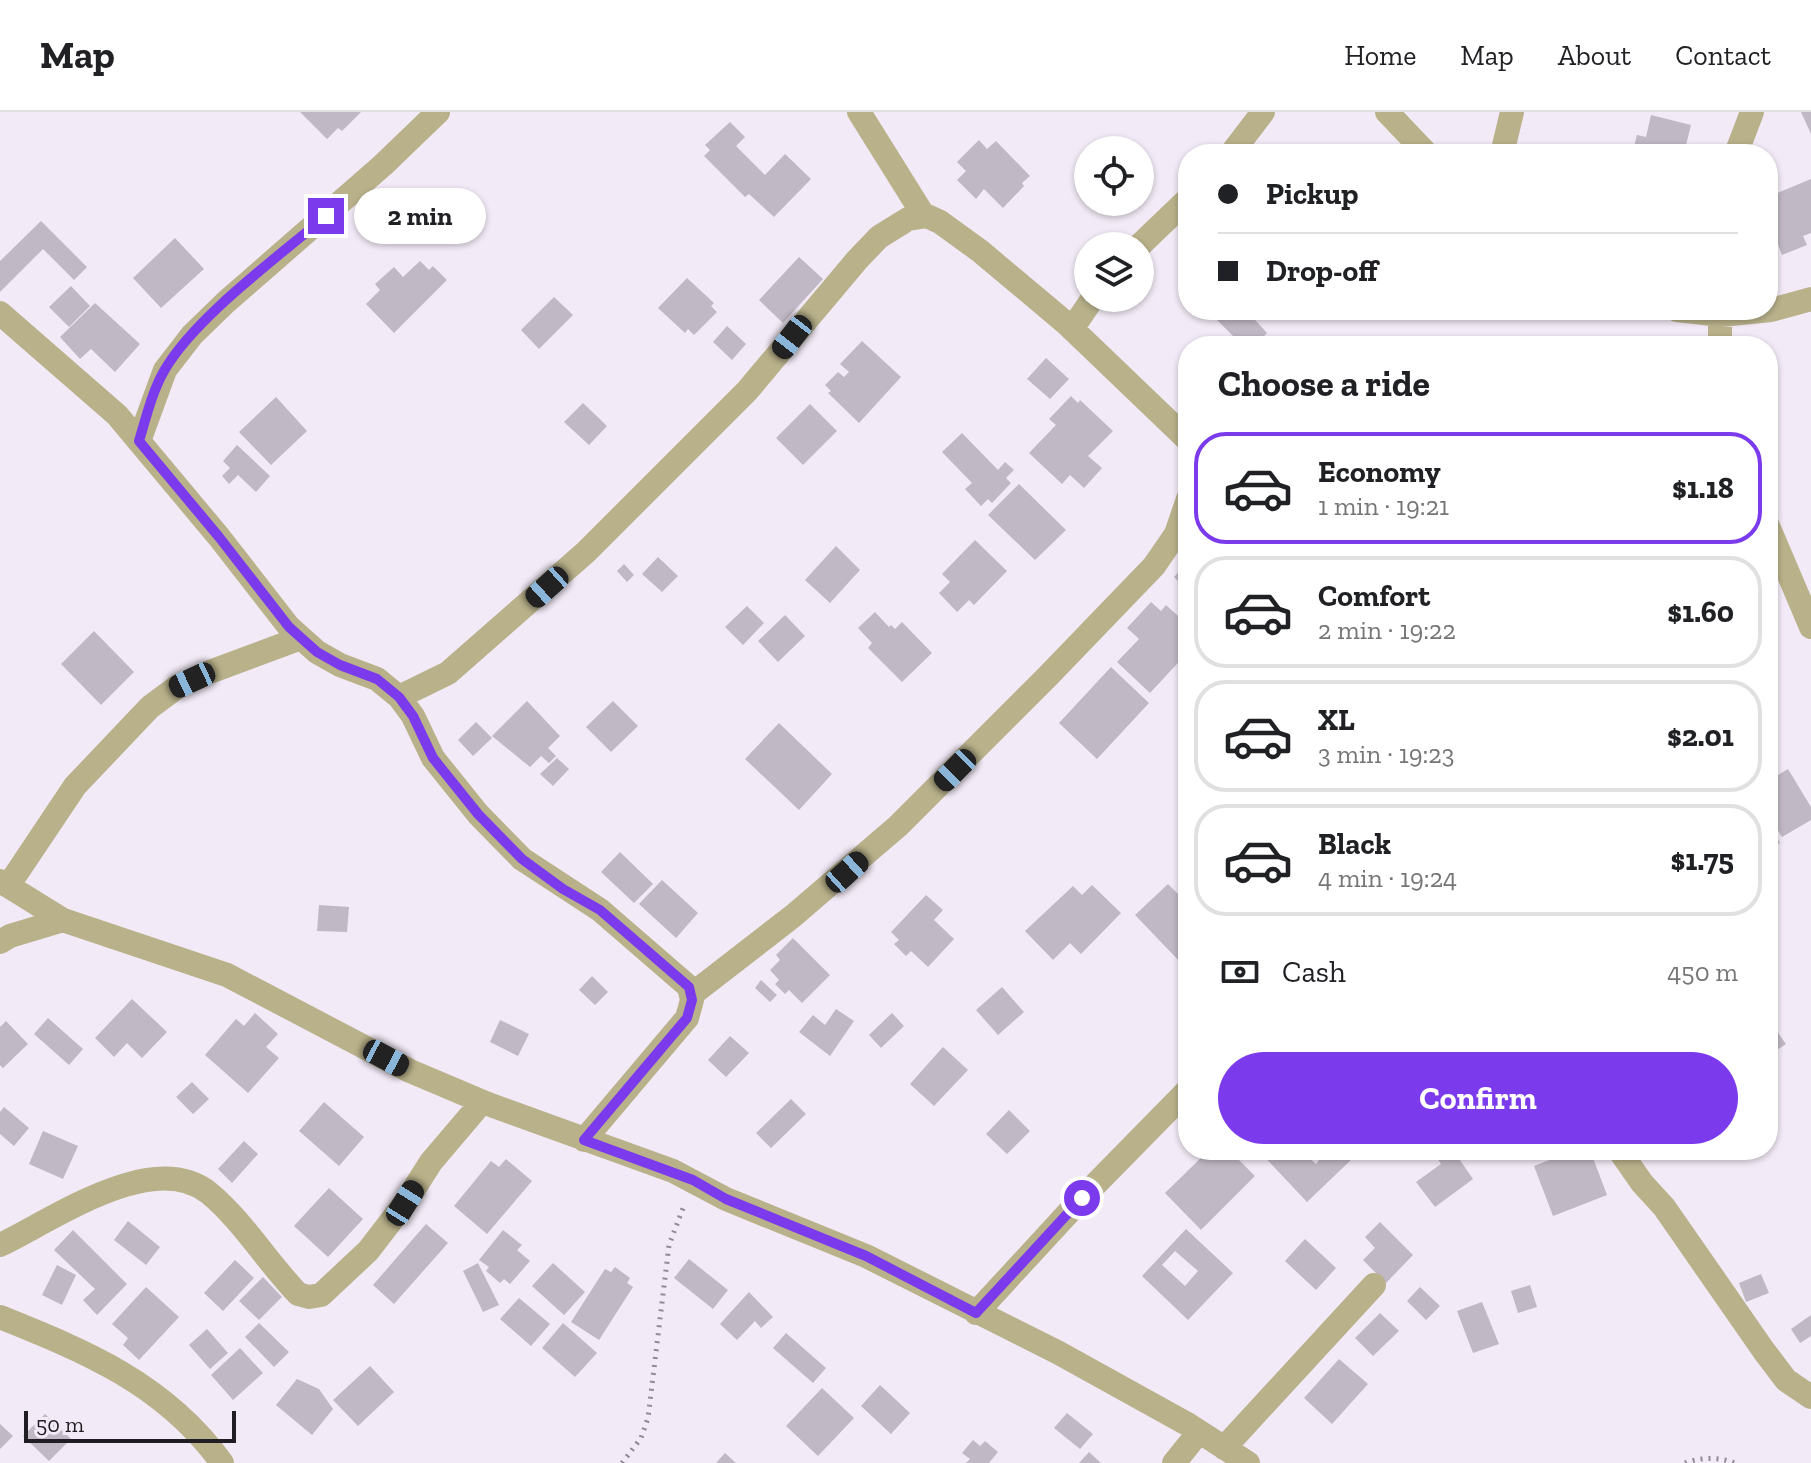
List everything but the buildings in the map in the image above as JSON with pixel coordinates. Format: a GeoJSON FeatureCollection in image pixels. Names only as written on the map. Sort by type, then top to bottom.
{"type":"FeatureCollection","features":[{"type":"Feature","properties":{"kind":"street"},"geometry":{"type":"LineString","coordinates":[[139,441],[165,370],[192,335],[438,112]]}},
{"type":"Feature","properties":{"kind":"street"},"geometry":{"type":"LineString","coordinates":[[859,112],[924,216]]}},
{"type":"Feature","properties":{"kind":"street"},"geometry":{"type":"LineString","coordinates":[[1239,144],[1263,112]]}},
{"type":"Feature","properties":{"kind":"street"},"geometry":{"type":"LineString","coordinates":[[1387,112],[1417,144]]}},
{"type":"Feature","properties":{"kind":"street"},"geometry":{"type":"LineString","coordinates":[[1504,144],[1512,112]]}},
{"type":"Feature","properties":{"kind":"street"},"geometry":{"type":"LineString","coordinates":[[1740,144],[1752,112]]}},
{"type":"Feature","properties":{"kind":"street"},"geometry":{"type":"LineString","coordinates":[[1154,232],[1178,209]]}},
{"type":"Feature","properties":{"kind":"street"},"geometry":{"type":"LineString","coordinates":[[399,697],[448,673],[586,552],[747,391],[808,316],[879,237],[908,219],[924,216],[940,222],[980,251],[1072,329],[1178,430]]}},
{"type":"Feature","properties":{"kind":"street"},"geometry":{"type":"LineString","coordinates":[[1778,308],[1811,299]]}},
{"type":"Feature","properties":{"kind":"street"},"geometry":{"type":"LineString","coordinates":[[1072,329],[1084,312]]}},
{"type":"Feature","properties":{"kind":"street"},"geometry":{"type":"LineString","coordinates":[[0,313],[117,415],[289,627],[317,652],[387,685],[399,697],[442,769],[478,814],[522,859],[626,930],[689,987],[691,995],[687,1018],[584,1140]]}},
{"type":"Feature","properties":{"kind":"street"},"geometry":{"type":"LineString","coordinates":[[691,995],[793,916],[923,802],[1154,566],[1178,528]]}},
{"type":"Feature","properties":{"kind":"street"},"geometry":{"type":"LineString","coordinates":[[1778,549],[1811,627]]}},
{"type":"Feature","properties":{"kind":"street"},"geometry":{"type":"LineString","coordinates":[[301,638],[187,682],[150,707],[75,786],[4,883],[63,920],[227,975],[410,1071],[482,1102],[693,1180],[726,1199],[866,1256],[1059,1353],[1248,1463]]}},
{"type":"Feature","properties":{"kind":"street"},"geometry":{"type":"LineString","coordinates":[[0,942],[63,920]]}},
{"type":"Feature","properties":{"kind":"street"},"geometry":{"type":"LineString","coordinates":[[976,1313],[1178,1101]]}},
{"type":"Feature","properties":{"kind":"street"},"geometry":{"type":"LineString","coordinates":[[0,1245],[75,1206],[130,1184],[164,1178],[189,1181],[223,1206],[298,1294],[309,1297],[321,1295],[368,1251],[405,1203],[431,1162],[482,1102]]}},
{"type":"Feature","properties":{"kind":"street"},"geometry":{"type":"LineString","coordinates":[[1626,1160],[1664,1207],[1786,1380],[1811,1397]]}},
{"type":"Feature","properties":{"kind":"street"},"geometry":{"type":"LineString","coordinates":[[1224,1448],[1374,1285]]}},
{"type":"Feature","properties":{"kind":"street"},"geometry":{"type":"LineString","coordinates":[[0,1317],[86,1352],[142,1385],[199,1435],[222,1463]]}},
{"type":"Feature","properties":{"kind":"street"},"geometry":{"type":"LineString","coordinates":[[1174,1463],[1199,1432]]}},
{"type":"Feature","properties":{"kind":"path"},"geometry":{"type":"LineString","coordinates":[[622,1463],[641,1438],[648,1418],[669,1245],[693,1180]]}},
{"type":"Feature","properties":{"kind":"path"},"geometry":{"type":"LineString","coordinates":[[1685,1463],[1695,1459],[1724,1459],[1735,1463]]}},
{"type":"Feature","properties":{"kind":"route"},"geometry":{"type":"LineString","coordinates":[[326,216],[192,335],[165,370],[139,441],[289,627],[317,652],[340,665],[377,679],[399,697],[413,716],[433,758],[478,814],[522,859],[563,889],[600,910],[689,987],[692,1000],[687,1018],[584,1140],[673,1171],[726,1199],[866,1256],[976,1313],[1082,1198]]}}]}
